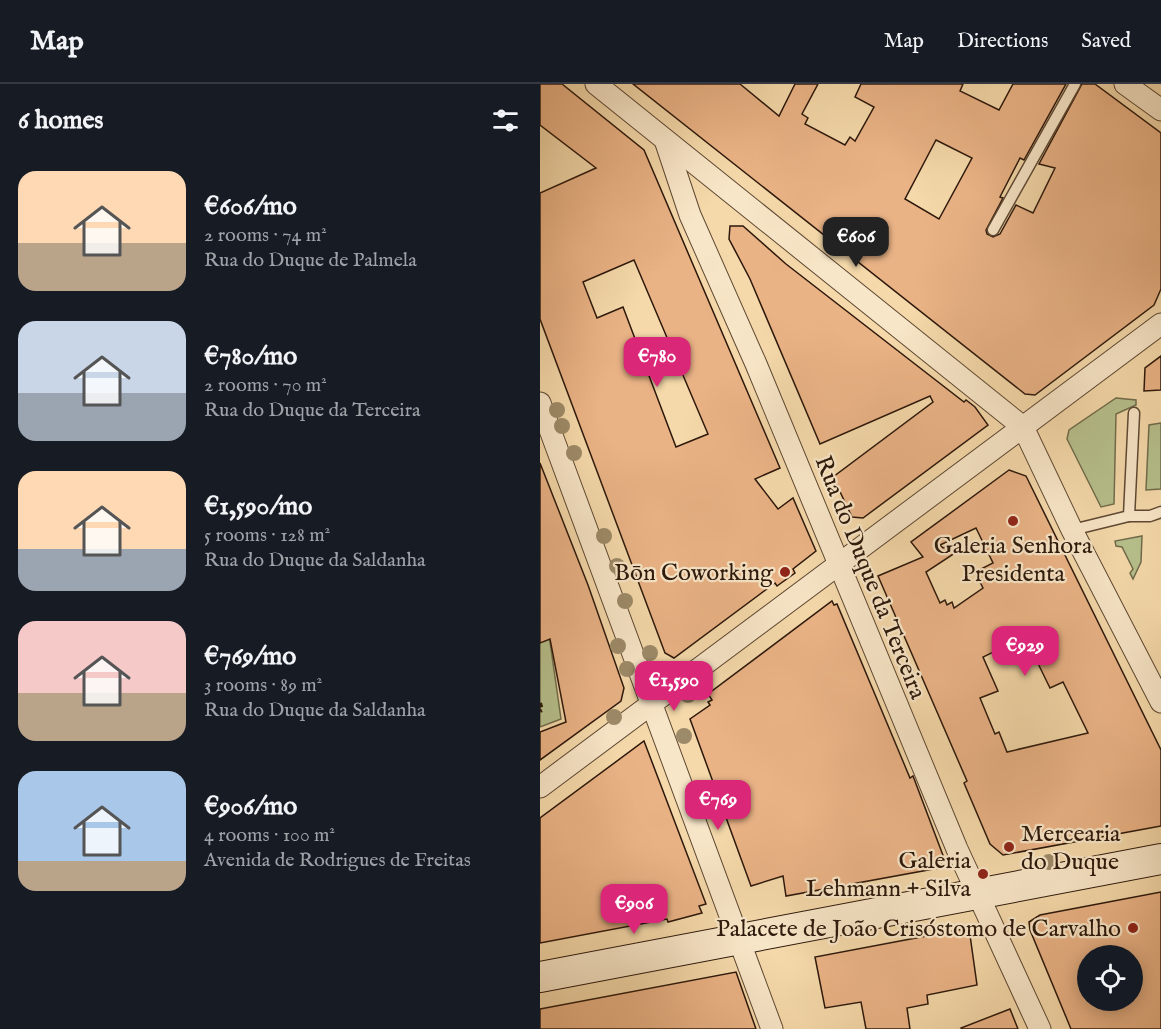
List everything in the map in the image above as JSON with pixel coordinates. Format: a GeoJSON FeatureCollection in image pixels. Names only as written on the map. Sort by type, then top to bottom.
{"type":"FeatureCollection","features":[{"type":"Feature","properties":{"kind":"main road"},"geometry":{"type":"LineString","coordinates":[[540,977],[1161,859]]}},
{"type":"Feature","properties":{"kind":"street"},"geometry":{"type":"LineString","coordinates":[[596,84],[1023,427],[1072,530],[1161,702]]}},
{"type":"Feature","properties":{"kind":"street"},"geometry":{"type":"LineString","coordinates":[[1125,84],[1161,110]]}},
{"type":"Feature","properties":{"kind":"street","name":"Rua do Duque da Terceira"},"geometry":{"type":"LineString","coordinates":[[665,140],[690,215],[756,364],[838,567],[978,895],[1040,1029]]}},
{"type":"Feature","properties":{"kind":"street"},"geometry":{"type":"LineString","coordinates":[[540,787],[1161,324]]}},
{"type":"Feature","properties":{"kind":"street"},"geometry":{"type":"LineString","coordinates":[[540,403],[737,941],[772,1029]]}},
{"type":"Feature","properties":{"kind":"lane"},"geometry":{"type":"LineString","coordinates":[[993,230],[1075,84]]}},
{"type":"Feature","properties":{"kind":"lane"},"geometry":{"type":"LineString","coordinates":[[1129,516],[1134,412]]}},
{"type":"Feature","properties":{"kind":"lane"},"geometry":{"type":"LineString","coordinates":[[1072,530],[1129,516],[1150,516],[1161,512]]}},
{"type":"Feature","properties":{"kind":"path"},"geometry":{"type":"LineString","coordinates":[[540,703],[542,710],[540,711]]}},
{"type":"Feature","properties":{"kind":"green space"},"geometry":{"type":"Polygon","coordinates":[[[1116,398],[1136,400],[1136,405],[1116,414],[1114,504],[1101,507],[1067,439],[1069,430],[1116,398]]]}},
{"type":"Feature","properties":{"kind":"green space"},"geometry":{"type":"Polygon","coordinates":[[[1161,423],[1161,489],[1146,490],[1149,425],[1161,423]]]}},
{"type":"Feature","properties":{"kind":"green space"},"geometry":{"type":"Polygon","coordinates":[[[1142,536],[1141,562],[1133,579],[1130,573],[1133,569],[1122,547],[1116,546],[1115,541],[1142,536]]]}},
{"type":"Feature","properties":{"kind":"green space"},"geometry":{"type":"Polygon","coordinates":[[[540,548],[546,614],[561,719],[540,727],[540,548]]]}},
{"type":"Feature","properties":{"kind":"building"},"geometry":{"type":"Polygon","coordinates":[[[540,84],[562,84],[644,150],[780,468],[755,479],[778,509],[793,498],[816,551],[793,569],[795,573],[777,586],[775,583],[674,658],[665,653],[540,319],[540,193],[596,168],[540,125],[540,84]],[[634,260],[583,282],[597,318],[623,307],[676,447],[708,434],[634,260]]]}},
{"type":"Feature","properties":{"kind":"building"},"geometry":{"type":"Polygon","coordinates":[[[633,84],[740,84],[779,116],[795,84],[818,84],[802,114],[808,118],[805,124],[845,145],[850,137],[855,141],[874,107],[855,97],[861,84],[963,84],[960,91],[999,110],[1013,84],[1066,84],[1024,160],[1020,158],[1000,197],[1003,198],[986,230],[987,234],[993,237],[1000,234],[1016,205],[1033,213],[1055,168],[1039,164],[1082,84],[1095,84],[1161,133],[1161,289],[1154,305],[1035,395],[1025,394],[633,84]],[[936,140],[905,199],[939,219],[972,158],[936,140]]]}},
{"type":"Feature","properties":{"kind":"building"},"geometry":{"type":"Polygon","coordinates":[[[730,226],[743,226],[786,264],[964,402],[966,400],[975,407],[988,425],[863,518],[852,517],[833,477],[933,402],[930,396],[820,444],[750,279],[729,239],[730,226]]]}},
{"type":"Feature","properties":{"kind":"building"},"geometry":{"type":"Polygon","coordinates":[[[1161,356],[1161,390],[1144,391],[1145,368],[1161,356]]]}},
{"type":"Feature","properties":{"kind":"building"},"geometry":{"type":"Polygon","coordinates":[[[540,463],[588,585],[624,688],[621,701],[540,760],[540,732],[566,722],[550,639],[540,643],[540,463]]]}},
{"type":"Feature","properties":{"kind":"building"},"geometry":{"type":"Polygon","coordinates":[[[1009,470],[1026,476],[1161,750],[1161,826],[1003,855],[990,844],[964,783],[967,781],[878,576],[923,557],[911,542],[1009,470]],[[976,528],[940,545],[943,548],[951,545],[955,553],[926,572],[940,603],[945,600],[947,605],[952,602],[954,608],[983,588],[975,572],[993,563],[976,528]],[[1020,639],[983,657],[998,691],[980,698],[995,734],[999,732],[1007,752],[1088,733],[1063,682],[1050,688],[1028,643],[1023,646],[1020,639]]]}},
{"type":"Feature","properties":{"kind":"building"},"geometry":{"type":"Polygon","coordinates":[[[832,601],[834,605],[837,604],[910,778],[913,776],[944,858],[939,868],[786,896],[783,876],[751,886],[690,719],[710,705],[708,702],[712,700],[708,694],[832,601]]]}},
{"type":"Feature","properties":{"kind":"building"},"geometry":{"type":"Polygon","coordinates":[[[644,741],[706,904],[699,906],[702,913],[668,922],[667,919],[540,943],[540,818],[644,741]]]}},
{"type":"Feature","properties":{"kind":"building"},"geometry":{"type":"Polygon","coordinates":[[[1161,892],[1161,1029],[1071,1029],[1030,930],[1029,922],[1040,915],[1161,892]]]}},
{"type":"Feature","properties":{"kind":"building"},"geometry":{"type":"Polygon","coordinates":[[[969,928],[977,985],[927,995],[928,1004],[907,1008],[910,1029],[866,1029],[861,1002],[825,1008],[815,957],[969,928]]]}},
{"type":"Feature","properties":{"kind":"building"},"geometry":{"type":"Polygon","coordinates":[[[736,972],[756,1029],[540,1029],[540,1009],[736,972]]]}},
{"type":"Feature","properties":{"kind":"building"},"geometry":{"type":"Polygon","coordinates":[[[1010,1009],[1018,1029],[961,1028],[1010,1009]]]}},
{"type":"Feature","properties":{"kind":"place","name":"Galeria Senhora Presidenta"},"geometry":{"type":"Point","coordinates":[1013,521]}},
{"type":"Feature","properties":{"kind":"place","name":"Bōn Coworking"},"geometry":{"type":"Point","coordinates":[785,572]}},
{"type":"Feature","properties":{"kind":"place","name":"Mercearia do Duque"},"geometry":{"type":"Point","coordinates":[1009,847]}},
{"type":"Feature","properties":{"kind":"place","name":"Galeria Lehmann + Silva"},"geometry":{"type":"Point","coordinates":[983,874]}},
{"type":"Feature","properties":{"kind":"place","name":"Palacete de João Crisóstomo de Carvalho"},"geometry":{"type":"Point","coordinates":[1133,928]}}]}
